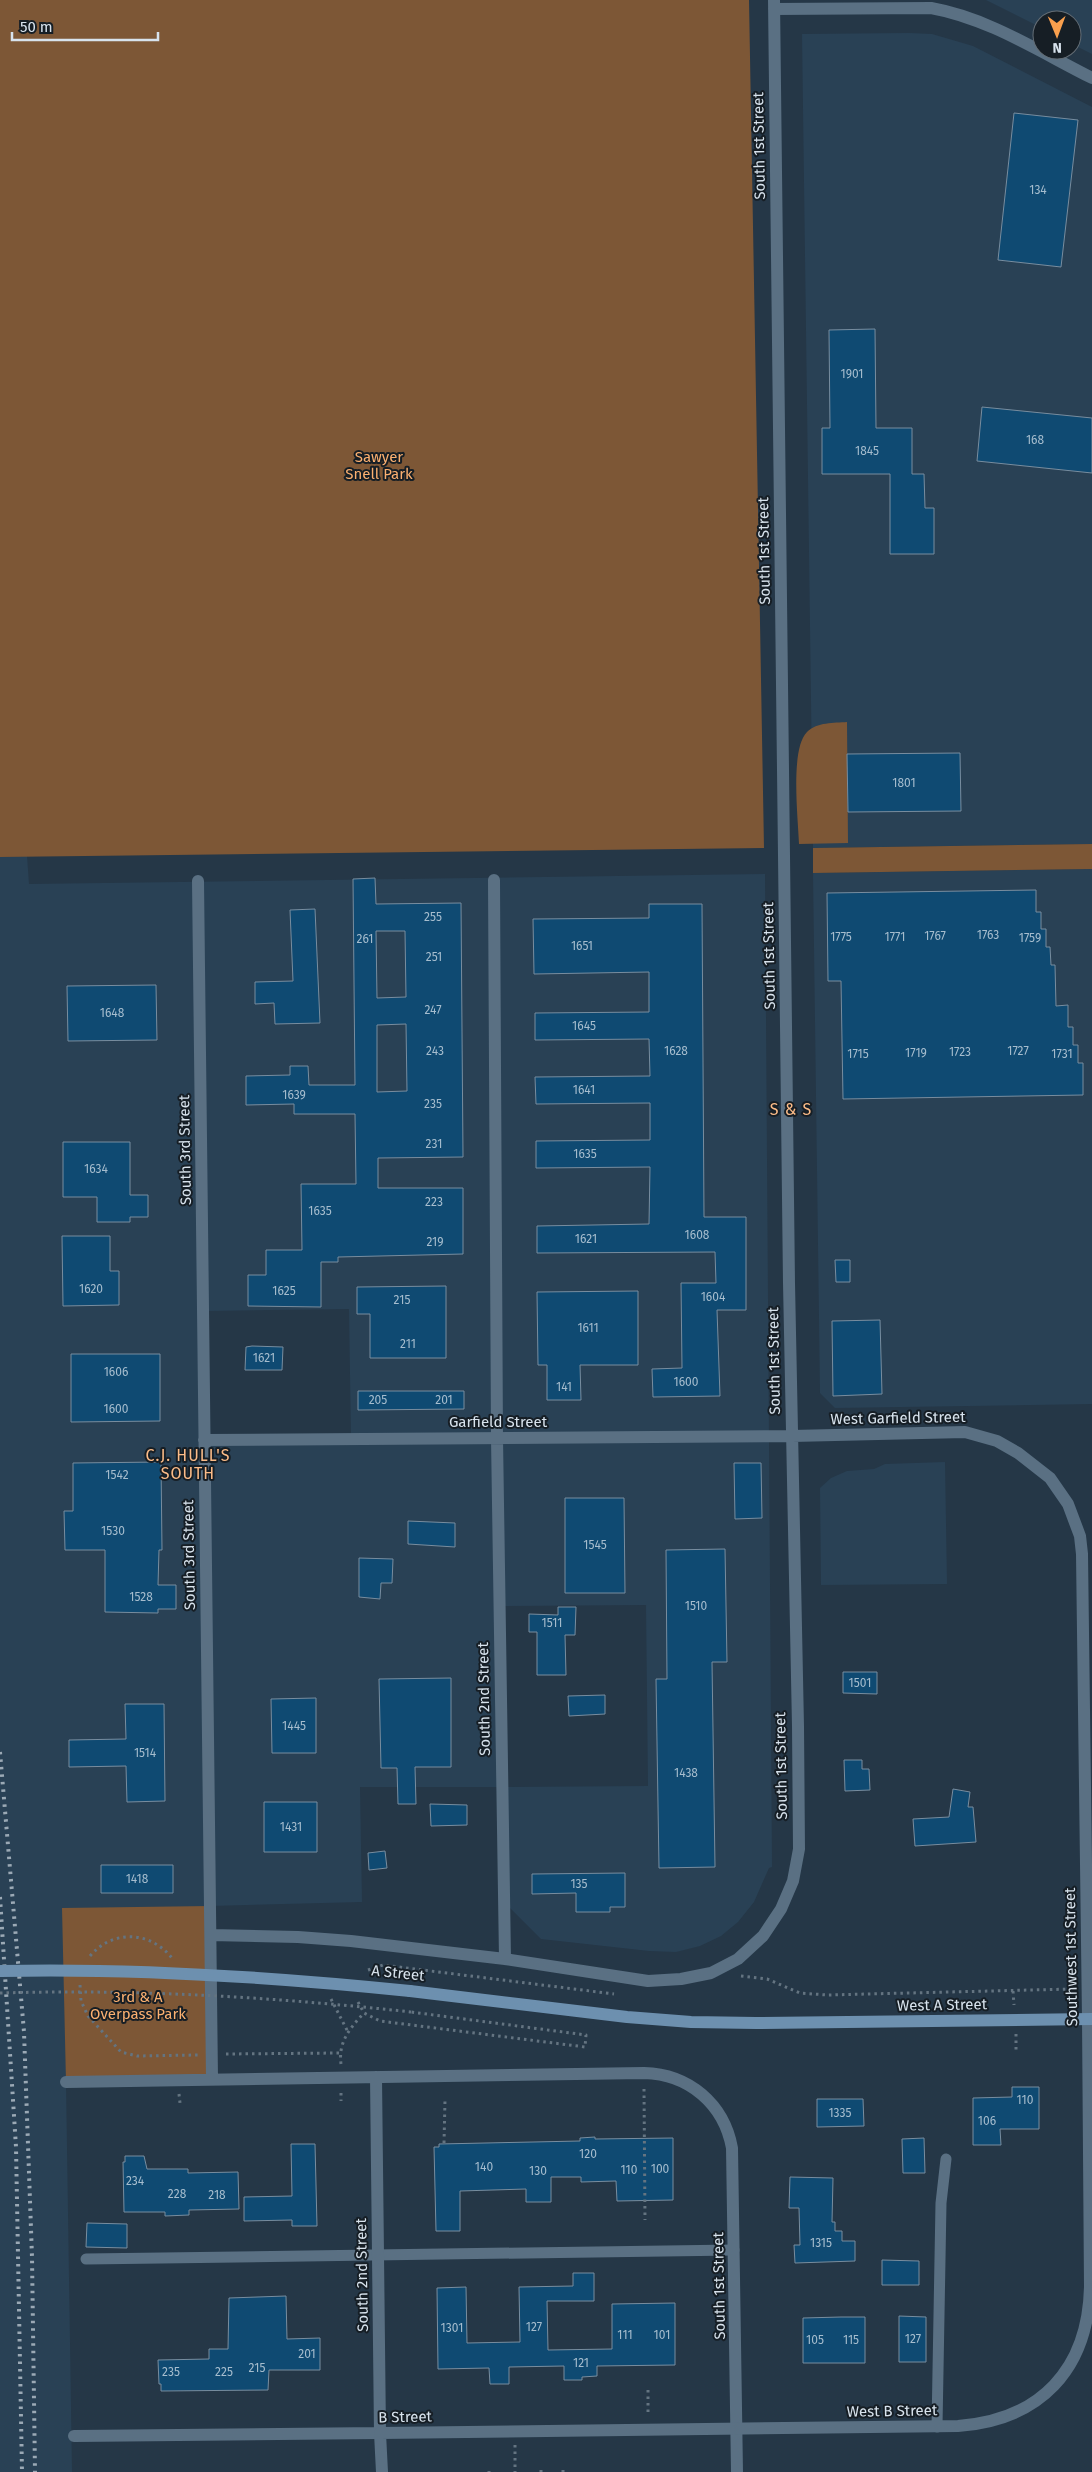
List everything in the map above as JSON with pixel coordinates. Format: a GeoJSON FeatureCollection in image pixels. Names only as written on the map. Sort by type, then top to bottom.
{"type":"FeatureCollection","features":[{"type":"Feature","properties":{"kind":"main road","name":"A Street"},"geometry":{"type":"LineString","coordinates":[[0,1971],[166,1972],[291,1979],[656,2020],[720,2023],[792,2023]]}},
{"type":"Feature","properties":{"kind":"main road","name":"West A Street"},"geometry":{"type":"LineString","coordinates":[[792,2023],[1090,2019]]}},
{"type":"Feature","properties":{"kind":"street"},"geometry":{"type":"LineString","coordinates":[[774,5],[931,8],[955,12],[978,21],[1092,78]]}},
{"type":"Feature","properties":{"kind":"street","name":"South 1st Street"},"geometry":{"type":"LineString","coordinates":[[774,5],[798,1849],[793,1881],[781,1909]]}},
{"type":"Feature","properties":{"kind":"street","name":"South 2nd Street"},"geometry":{"type":"LineString","coordinates":[[494,880],[497,1438],[505,1960]]}},
{"type":"Feature","properties":{"kind":"street","name":"South 3rd Street"},"geometry":{"type":"LineString","coordinates":[[198,881],[212,2079]]}},
{"type":"Feature","properties":{"kind":"street","name":"West Garfield Street"},"geometry":{"type":"LineString","coordinates":[[792,1436],[952,1432],[977,1434],[997,1441],[1030,1462],[1050,1478],[1068,1504]]}},
{"type":"Feature","properties":{"kind":"street","name":"Garfield Street"},"geometry":{"type":"LineString","coordinates":[[204,1440],[792,1436]]}},
{"type":"Feature","properties":{"kind":"street","name":"Southwest 1st Street"},"geometry":{"type":"LineString","coordinates":[[1042,2397],[1067,2370],[1082,2342],[1088,2324],[1090,2287],[1090,2019],[1083,1572],[1080,1536],[1068,1504]]}},
{"type":"Feature","properties":{"kind":"street","name":"A Street"},"geometry":{"type":"LineString","coordinates":[[211,1935],[298,1936],[351,1941],[505,1960],[648,1981],[681,1979],[711,1973],[738,1959],[763,1936],[781,1909]]}},
{"type":"Feature","properties":{"kind":"street"},"geometry":{"type":"LineString","coordinates":[[66,2082],[644,2073]]}},
{"type":"Feature","properties":{"kind":"street","name":"South 1st Street"},"geometry":{"type":"LineString","coordinates":[[644,2073],[678,2080],[702,2094],[713,2105],[725,2124],[732,2148],[737,2472]]}},
{"type":"Feature","properties":{"kind":"street","name":"South 2nd Street"},"geometry":{"type":"LineString","coordinates":[[376,2077],[382,2472]]}},
{"type":"Feature","properties":{"kind":"street","name":"West B Street"},"geometry":{"type":"LineString","coordinates":[[736,2428],[976,2425],[1012,2415],[1042,2397]]}},
{"type":"Feature","properties":{"kind":"street","name":"B Street"},"geometry":{"type":"LineString","coordinates":[[74,2436],[736,2428]]}},
{"type":"Feature","properties":{"kind":"lane"},"geometry":{"type":"LineString","coordinates":[[937,2426],[940,2209],[946,2159]]}},
{"type":"Feature","properties":{"kind":"lane"},"geometry":{"type":"LineString","coordinates":[[86,2259],[734,2250]]}},
{"type":"Feature","properties":{"kind":"path"},"geometry":{"type":"LineString","coordinates":[[0,1993],[184,1994],[299,2000],[411,2012]]}},
{"type":"Feature","properties":{"kind":"path"},"geometry":{"type":"LineString","coordinates":[[341,2101],[340,2053],[342,2042],[364,2013]]}},
{"type":"Feature","properties":{"kind":"path"},"geometry":{"type":"LineString","coordinates":[[644,2073],[646,2220]]}},
{"type":"Feature","properties":{"kind":"path"},"geometry":{"type":"LineString","coordinates":[[444,2143],[445,2100]]}},
{"type":"Feature","properties":{"kind":"path"},"geometry":{"type":"LineString","coordinates":[[648,2390],[648,2430]]}},
{"type":"Feature","properties":{"kind":"path"},"geometry":{"type":"LineString","coordinates":[[515,2431],[515,2472]]}},
{"type":"Feature","properties":{"kind":"shaded area"},"geometry":{"type":"Polygon","coordinates":[[[986,0],[1092,0],[1092,54],[1082,49],[1082,10],[1032,10],[1032,23],[986,0]]]}},
{"type":"Feature","properties":{"kind":"shaded area"},"geometry":{"type":"Polygon","coordinates":[[[802,34],[932,34],[973,46],[1092,107],[1092,844],[813,848],[802,34]]]}},
{"type":"Feature","properties":{"kind":"shaded area"},"geometry":{"type":"Polygon","coordinates":[[[27,856],[29,884],[765,874],[772,1867],[769,1868],[754,1902],[738,1922],[721,1936],[700,1946],[676,1952],[649,1951],[541,1939],[504,1902],[501,1787],[360,1787],[362,1902],[210,1906],[66,2082],[72,2472],[0,2472],[0,857],[27,856]],[[349,1309],[203,1311],[204,1440],[351,1439],[349,1309]],[[646,1605],[500,1606],[502,1787],[648,1786],[646,1605]]]}},
{"type":"Feature","properties":{"kind":"shaded area"},"geometry":{"type":"Polygon","coordinates":[[[1092,869],[1092,1404],[835,1408],[820,1393],[813,873],[1092,869]]]}},
{"type":"Feature","properties":{"kind":"shaded area"},"geometry":{"type":"Polygon","coordinates":[[[945,1462],[947,1584],[821,1585],[820,1488],[831,1478],[847,1471],[874,1469],[885,1464],[945,1462]]]}},
{"type":"Feature","properties":{"kind":"green space","name":"Sawyer Snell Park"},"geometry":{"type":"Polygon","coordinates":[[[0,0],[749,0],[764,848],[0,857],[0,0]]]}},
{"type":"Feature","properties":{"kind":"green space"},"geometry":{"type":"Polygon","coordinates":[[[847,722],[848,843],[799,844],[796,784],[798,753],[802,741],[807,732],[816,726],[847,722]]]}},
{"type":"Feature","properties":{"kind":"green space"},"geometry":{"type":"Polygon","coordinates":[[[1092,844],[1092,869],[813,873],[813,848],[1092,844]]]}},
{"type":"Feature","properties":{"kind":"green space","name":"3rd & A Overpass Park"},"geometry":{"type":"Polygon","coordinates":[[[210,1906],[212,2079],[66,2082],[62,1908],[210,1906]]]}},
{"type":"Feature","properties":{"kind":"building"},"geometry":{"type":"Polygon","coordinates":[[[1014,113],[1078,120],[1061,267],[998,260],[1014,113]]]}},
{"type":"Feature","properties":{"kind":"building"},"geometry":{"type":"Polygon","coordinates":[[[875,329],[876,428],[912,428],[912,474],[924,474],[925,508],[934,508],[934,554],[890,554],[890,474],[822,474],[822,428],[830,428],[829,330],[875,329]]]}},
{"type":"Feature","properties":{"kind":"building"},"geometry":{"type":"Polygon","coordinates":[[[982,407],[1092,418],[1092,473],[977,461],[982,407]]]}},
{"type":"Feature","properties":{"kind":"building"},"geometry":{"type":"Polygon","coordinates":[[[960,753],[961,811],[848,812],[847,754],[960,753]]]}},
{"type":"Feature","properties":{"kind":"building"},"geometry":{"type":"Polygon","coordinates":[[[375,878],[376,904],[461,903],[463,1157],[378,1158],[378,1188],[463,1188],[463,1254],[338,1257],[338,1262],[321,1262],[321,1307],[248,1306],[248,1275],[266,1275],[266,1250],[302,1250],[301,1184],[356,1184],[355,1114],[294,1114],[294,1104],[246,1105],[246,1076],[290,1075],[290,1066],[308,1066],[309,1085],[355,1085],[353,879],[375,878]],[[376,931],[377,998],[406,997],[405,931],[376,931]],[[406,1024],[377,1025],[377,1092],[407,1091],[406,1024]]]}},
{"type":"Feature","properties":{"kind":"building"},"geometry":{"type":"Polygon","coordinates":[[[1036,890],[1036,912],[1041,912],[1041,929],[1046,929],[1046,947],[1050,947],[1051,965],[1055,965],[1056,1006],[1068,1005],[1068,1027],[1073,1027],[1073,1045],[1078,1045],[1078,1063],[1083,1063],[1083,1095],[843,1099],[841,981],[828,981],[827,893],[1036,890]]]}},
{"type":"Feature","properties":{"kind":"building"},"geometry":{"type":"Polygon","coordinates":[[[649,904],[702,904],[704,1217],[746,1217],[746,1310],[717,1310],[720,1396],[653,1397],[652,1369],[682,1368],[681,1283],[716,1283],[715,1252],[537,1253],[537,1226],[649,1224],[650,1167],[536,1168],[536,1141],[650,1140],[650,1103],[536,1104],[535,1077],[650,1076],[649,1039],[535,1040],[535,1013],[649,1012],[649,972],[534,974],[533,919],[649,918],[649,904]]]}},
{"type":"Feature","properties":{"kind":"building"},"geometry":{"type":"Polygon","coordinates":[[[315,909],[320,1023],[275,1024],[274,1003],[255,1004],[255,982],[293,981],[290,910],[315,909]]]}},
{"type":"Feature","properties":{"kind":"building"},"geometry":{"type":"Polygon","coordinates":[[[156,985],[157,1040],[68,1041],[67,986],[156,985]]]}},
{"type":"Feature","properties":{"kind":"building"},"geometry":{"type":"Polygon","coordinates":[[[63,1142],[130,1142],[130,1195],[148,1195],[148,1217],[130,1217],[130,1222],[97,1222],[97,1197],[63,1197],[63,1142]]]}},
{"type":"Feature","properties":{"kind":"building"},"geometry":{"type":"Polygon","coordinates":[[[62,1236],[110,1236],[110,1271],[119,1271],[119,1305],[63,1306],[62,1236]]]}},
{"type":"Feature","properties":{"kind":"building"},"geometry":{"type":"Polygon","coordinates":[[[835,1260],[850,1260],[850,1282],[836,1282],[835,1260]]]}},
{"type":"Feature","properties":{"kind":"building"},"geometry":{"type":"Polygon","coordinates":[[[446,1286],[446,1358],[370,1358],[370,1314],[357,1314],[357,1287],[446,1286]]]}},
{"type":"Feature","properties":{"kind":"building"},"geometry":{"type":"Polygon","coordinates":[[[638,1291],[638,1365],[580,1365],[581,1400],[547,1400],[547,1365],[538,1365],[537,1292],[638,1291]]]}},
{"type":"Feature","properties":{"kind":"building"},"geometry":{"type":"Polygon","coordinates":[[[880,1320],[882,1394],[833,1396],[832,1321],[880,1320]]]}},
{"type":"Feature","properties":{"kind":"building"},"geometry":{"type":"Polygon","coordinates":[[[246,1347],[283,1347],[282,1370],[245,1370],[246,1347]]]}},
{"type":"Feature","properties":{"kind":"building"},"geometry":{"type":"Polygon","coordinates":[[[71,1354],[160,1354],[160,1421],[71,1422],[71,1354]]]}},
{"type":"Feature","properties":{"kind":"building"},"geometry":{"type":"Polygon","coordinates":[[[358,1391],[464,1391],[464,1409],[358,1410],[358,1391]]]}},
{"type":"Feature","properties":{"kind":"building"},"geometry":{"type":"Polygon","coordinates":[[[161,1462],[162,1550],[159,1550],[158,1585],[176,1585],[176,1609],[158,1609],[158,1613],[105,1612],[105,1550],[65,1550],[64,1511],[73,1511],[73,1463],[161,1462]]]}},
{"type":"Feature","properties":{"kind":"building"},"geometry":{"type":"Polygon","coordinates":[[[734,1463],[761,1463],[762,1518],[735,1519],[734,1463]]]}},
{"type":"Feature","properties":{"kind":"building"},"geometry":{"type":"Polygon","coordinates":[[[565,1498],[624,1498],[625,1593],[565,1593],[565,1498]]]}},
{"type":"Feature","properties":{"kind":"building"},"geometry":{"type":"Polygon","coordinates":[[[408,1521],[455,1523],[455,1547],[408,1544],[408,1521]]]}},
{"type":"Feature","properties":{"kind":"building"},"geometry":{"type":"Polygon","coordinates":[[[725,1549],[727,1662],[712,1662],[715,1867],[659,1868],[656,1679],[667,1679],[666,1550],[725,1549]]]}},
{"type":"Feature","properties":{"kind":"building"},"geometry":{"type":"Polygon","coordinates":[[[359,1558],[393,1559],[392,1583],[381,1583],[380,1599],[359,1597],[359,1558]]]}},
{"type":"Feature","properties":{"kind":"building"},"geometry":{"type":"Polygon","coordinates":[[[558,1607],[576,1607],[575,1635],[565,1635],[566,1675],[537,1675],[537,1632],[529,1632],[529,1614],[558,1615],[558,1607]]]}},
{"type":"Feature","properties":{"kind":"building"},"geometry":{"type":"Polygon","coordinates":[[[843,1672],[877,1672],[877,1694],[843,1693],[843,1672]]]}},
{"type":"Feature","properties":{"kind":"building"},"geometry":{"type":"Polygon","coordinates":[[[451,1678],[451,1767],[415,1767],[416,1804],[398,1804],[397,1768],[381,1768],[379,1679],[451,1678]]]}},
{"type":"Feature","properties":{"kind":"building"},"geometry":{"type":"Polygon","coordinates":[[[605,1695],[605,1714],[569,1716],[568,1696],[605,1695]]]}},
{"type":"Feature","properties":{"kind":"building"},"geometry":{"type":"Polygon","coordinates":[[[316,1698],[316,1753],[272,1753],[271,1699],[316,1698]]]}},
{"type":"Feature","properties":{"kind":"building"},"geometry":{"type":"Polygon","coordinates":[[[125,1704],[164,1704],[165,1801],[127,1802],[126,1766],[69,1767],[69,1740],[126,1739],[125,1704]]]}},
{"type":"Feature","properties":{"kind":"building"},"geometry":{"type":"Polygon","coordinates":[[[844,1760],[862,1760],[862,1769],[869,1769],[870,1790],[845,1791],[844,1760]]]}},
{"type":"Feature","properties":{"kind":"building"},"geometry":{"type":"Polygon","coordinates":[[[953,1789],[970,1792],[968,1807],[973,1807],[976,1842],[915,1846],[913,1819],[949,1817],[953,1789]]]}},
{"type":"Feature","properties":{"kind":"building"},"geometry":{"type":"Polygon","coordinates":[[[264,1802],[317,1802],[317,1852],[264,1852],[264,1802]]]}},
{"type":"Feature","properties":{"kind":"building"},"geometry":{"type":"Polygon","coordinates":[[[430,1804],[467,1805],[467,1825],[431,1826],[430,1804]]]}},
{"type":"Feature","properties":{"kind":"building"},"geometry":{"type":"Polygon","coordinates":[[[385,1851],[387,1868],[369,1870],[368,1853],[385,1851]]]}},
{"type":"Feature","properties":{"kind":"building"},"geometry":{"type":"Polygon","coordinates":[[[101,1865],[173,1865],[173,1893],[101,1893],[101,1865]]]}},
{"type":"Feature","properties":{"kind":"building"},"geometry":{"type":"Polygon","coordinates":[[[625,1873],[625,1907],[610,1907],[610,1912],[576,1912],[576,1893],[532,1894],[532,1874],[625,1873]]]}},
{"type":"Feature","properties":{"kind":"building"},"geometry":{"type":"Polygon","coordinates":[[[1012,2087],[1039,2087],[1039,2129],[1000,2129],[1001,2145],[973,2145],[973,2098],[1012,2097],[1012,2087]]]}},
{"type":"Feature","properties":{"kind":"building"},"geometry":{"type":"Polygon","coordinates":[[[817,2099],[863,2099],[864,2126],[817,2127],[817,2099]]]}},
{"type":"Feature","properties":{"kind":"building"},"geometry":{"type":"Polygon","coordinates":[[[595,2137],[595,2139],[673,2138],[673,2200],[617,2201],[616,2181],[581,2182],[581,2177],[551,2177],[551,2202],[526,2202],[526,2189],[460,2191],[460,2231],[436,2231],[434,2147],[439,2147],[439,2144],[580,2141],[580,2138],[595,2137]]]}},
{"type":"Feature","properties":{"kind":"building"},"geometry":{"type":"Polygon","coordinates":[[[924,2138],[925,2173],[903,2173],[902,2139],[924,2138]]]}},
{"type":"Feature","properties":{"kind":"building"},"geometry":{"type":"Polygon","coordinates":[[[291,2144],[315,2144],[317,2226],[292,2226],[292,2220],[244,2221],[244,2197],[292,2196],[291,2144]]]}},
{"type":"Feature","properties":{"kind":"building"},"geometry":{"type":"Polygon","coordinates":[[[125,2156],[144,2156],[147,2169],[188,2169],[188,2173],[238,2172],[239,2209],[189,2210],[189,2215],[165,2216],[165,2212],[124,2212],[123,2162],[125,2162],[125,2156]]]}},
{"type":"Feature","properties":{"kind":"building"},"geometry":{"type":"Polygon","coordinates":[[[790,2177],[833,2178],[832,2222],[835,2222],[835,2231],[842,2231],[842,2241],[855,2241],[855,2261],[795,2263],[794,2245],[800,2245],[799,2208],[789,2208],[790,2177]]]}},
{"type":"Feature","properties":{"kind":"building"},"geometry":{"type":"Polygon","coordinates":[[[87,2223],[127,2224],[127,2248],[86,2247],[87,2223]]]}},
{"type":"Feature","properties":{"kind":"building"},"geometry":{"type":"Polygon","coordinates":[[[882,2260],[919,2261],[919,2285],[882,2285],[882,2260]]]}},
{"type":"Feature","properties":{"kind":"building"},"geometry":{"type":"Polygon","coordinates":[[[573,2273],[594,2273],[594,2301],[547,2301],[548,2350],[612,2349],[612,2304],[675,2303],[675,2365],[597,2366],[597,2376],[582,2377],[582,2380],[564,2380],[564,2366],[509,2367],[509,2384],[490,2384],[489,2368],[438,2369],[437,2288],[466,2287],[467,2343],[520,2342],[519,2287],[573,2286],[573,2273]]]}},
{"type":"Feature","properties":{"kind":"building"},"geometry":{"type":"Polygon","coordinates":[[[286,2296],[287,2339],[320,2338],[320,2370],[269,2370],[268,2390],[161,2391],[158,2360],[209,2359],[209,2349],[228,2349],[229,2298],[286,2296]]]}},
{"type":"Feature","properties":{"kind":"building"},"geometry":{"type":"Polygon","coordinates":[[[899,2316],[926,2317],[926,2362],[899,2362],[899,2316]]]}},
{"type":"Feature","properties":{"kind":"building"},"geometry":{"type":"Polygon","coordinates":[[[865,2317],[865,2363],[803,2363],[803,2318],[865,2317]]]}},
{"type":"Feature","properties":{"kind":"railway"},"geometry":{"type":"LineString","coordinates":[[0,1752],[24,2032],[32,2257],[35,2472]]}},
{"type":"Feature","properties":{"kind":"railway"},"geometry":{"type":"LineString","coordinates":[[0,1897],[16,2147],[22,2472]]}},
{"type":"Feature","properties":{"kind":"district","name":"S & S"},"geometry":{"type":"Point","coordinates":[791,1109]}},
{"type":"Feature","properties":{"kind":"district","name":"C.J. HULL'S SOUTH"},"geometry":{"type":"Point","coordinates":[188,1464]}}]}
